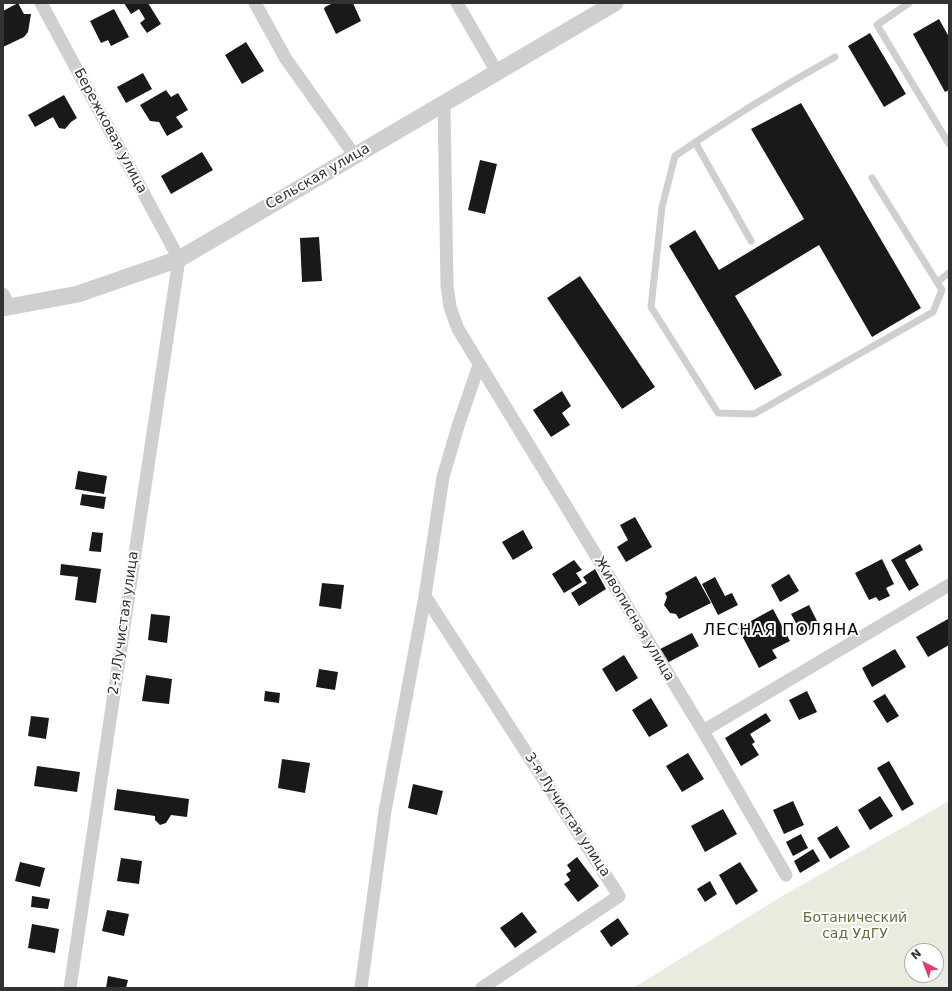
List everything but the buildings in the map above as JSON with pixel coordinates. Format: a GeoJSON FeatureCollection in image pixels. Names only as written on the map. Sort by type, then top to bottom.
{"type":"FeatureCollection","features":[{"type":"Feature","properties":{"kind":"street","name":"Бережковая улица"},"geometry":{"type":"LineString","coordinates":[[41,3],[179,259]]}},
{"type":"Feature","properties":{"kind":"street"},"geometry":{"type":"LineString","coordinates":[[255,3],[286,59],[355,156]]}},
{"type":"Feature","properties":{"kind":"street"},"geometry":{"type":"LineString","coordinates":[[457,3],[497,72]]}},
{"type":"Feature","properties":{"kind":"street","name":"Сельская улица"},"geometry":{"type":"LineString","coordinates":[[5,303],[78,294],[179,259],[615,3]]}},
{"type":"Feature","properties":{"kind":"street","name":"Живописная улица"},"geometry":{"type":"LineString","coordinates":[[444,104],[447,286],[450,307],[458,329],[703,731],[786,875]]}},
{"type":"Feature","properties":{"kind":"street","name":"2-я Лучистая улица"},"geometry":{"type":"LineString","coordinates":[[70,988],[179,259]]}},
{"type":"Feature","properties":{"kind":"street"},"geometry":{"type":"LineString","coordinates":[[361,988],[385,811],[426,596],[443,477],[459,423],[479,365]]}},
{"type":"Feature","properties":{"kind":"street"},"geometry":{"type":"LineString","coordinates":[[703,731],[949,585]]}},
{"type":"Feature","properties":{"kind":"street","name":"3-я Лучистая улица"},"geometry":{"type":"LineString","coordinates":[[426,596],[619,896],[482,988]]}},
{"type":"Feature","properties":{"kind":"lane"},"geometry":{"type":"LineString","coordinates":[[909,3],[877,25],[949,144]]}},
{"type":"Feature","properties":{"kind":"lane"},"geometry":{"type":"LineString","coordinates":[[836,57],[794,80],[675,156],[662,207],[651,307],[718,413],[754,414],[933,312],[942,290],[872,178]]}},
{"type":"Feature","properties":{"kind":"lane"},"geometry":{"type":"LineString","coordinates":[[695,142],[751,241]]}},
{"type":"Feature","properties":{"kind":"lane"},"geometry":{"type":"LineString","coordinates":[[937,282],[949,273]]}},
{"type":"Feature","properties":{"kind":"green space","name":"Ботанический сад УдГУ"},"geometry":{"type":"Polygon","coordinates":[[[949,801],[949,988],[633,988],[784,895],[949,801]]]}},
{"type":"Feature","properties":{"kind":"district","name":"ЛЕСНАЯ ПОЛЯНА"},"geometry":{"type":"Point","coordinates":[781,631]}}]}
